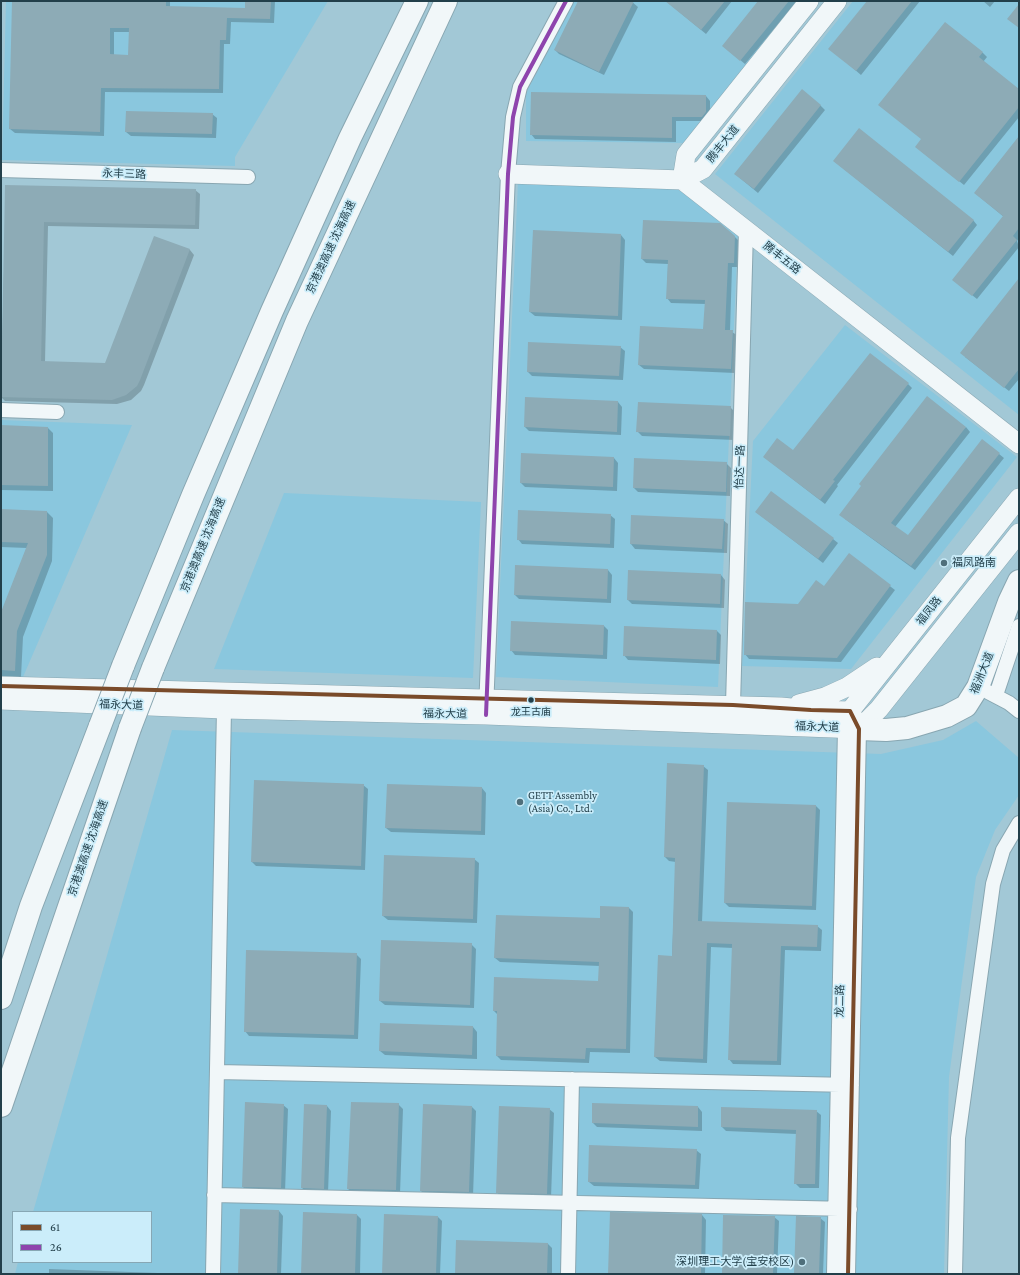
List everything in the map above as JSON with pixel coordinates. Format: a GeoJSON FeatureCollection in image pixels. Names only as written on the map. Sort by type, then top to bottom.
{"type":"FeatureCollection","features":[{"type":"Feature","properties":{"kind":"main road"},"geometry":{"type":"LineString","coordinates":[[1,998],[31,906],[123,666],[192,496],[275,304],[350,138],[417,1]]}},
{"type":"Feature","properties":{"kind":"main road","name":"京港澳高速 沈海高速"},"geometry":{"type":"LineString","coordinates":[[1,1106],[130,728],[153,668],[297,321],[446,1]]}},
{"type":"Feature","properties":{"kind":"main road","name":"腾丰大道"},"geometry":{"type":"LineString","coordinates":[[682,180],[686,155],[809,1]]}},
{"type":"Feature","properties":{"kind":"main road","name":"腾丰大道"},"geometry":{"type":"LineString","coordinates":[[682,180],[703,169],[837,1]]}},
{"type":"Feature","properties":{"kind":"main road"},"geometry":{"type":"LineString","coordinates":[[508,174],[682,180]]}},
{"type":"Feature","properties":{"kind":"main road","name":"腾丰五路"},"geometry":{"type":"LineString","coordinates":[[682,180],[1019,444]]}},
{"type":"Feature","properties":{"kind":"main road","name":"福凤路"},"geometry":{"type":"LineString","coordinates":[[852,722],[895,654],[1019,498]]}},
{"type":"Feature","properties":{"kind":"main road","name":"福凤路"},"geometry":{"type":"LineString","coordinates":[[852,722],[879,709],[1019,533]]}},
{"type":"Feature","properties":{"kind":"main road","name":"福洲大道"},"geometry":{"type":"LineString","coordinates":[[852,722],[896,730],[947,716],[966,706],[987,691],[985,667],[1009,602],[1019,581]]}},
{"type":"Feature","properties":{"kind":"main road"},"geometry":{"type":"LineString","coordinates":[[781,707],[812,701],[842,690],[861,679],[895,654]]}},
{"type":"Feature","properties":{"kind":"main road","name":"福永大道"},"geometry":{"type":"LineString","coordinates":[[1,686],[852,722]]}},
{"type":"Feature","properties":{"kind":"main road","name":"福永大道"},"geometry":{"type":"LineString","coordinates":[[1,700],[224,709],[733,705],[811,710],[852,722]]}},
{"type":"Feature","properties":{"kind":"street"},"geometry":{"type":"LineString","coordinates":[[486,707],[508,174],[513,117],[520,86],[566,1]]}},
{"type":"Feature","properties":{"kind":"street","name":"永丰三路"},"geometry":{"type":"LineString","coordinates":[[1,170],[248,178]]}},
{"type":"Feature","properties":{"kind":"street","name":"怡达一路"},"geometry":{"type":"LineString","coordinates":[[733,705],[746,230]]}},
{"type":"Feature","properties":{"kind":"street"},"geometry":{"type":"LineString","coordinates":[[1,410],[57,412]]}},
{"type":"Feature","properties":{"kind":"street"},"geometry":{"type":"LineString","coordinates":[[1019,626],[987,691],[1019,711]]}},
{"type":"Feature","properties":{"kind":"street"},"geometry":{"type":"LineString","coordinates":[[213,1274],[224,709]]}},
{"type":"Feature","properties":{"kind":"street","name":"龙二路"},"geometry":{"type":"LineString","coordinates":[[848,1274],[843,1209],[852,722]]}},
{"type":"Feature","properties":{"kind":"street"},"geometry":{"type":"LineString","coordinates":[[955,1274],[956,1160],[958,1138],[993,884],[1003,850],[1019,823]]}},
{"type":"Feature","properties":{"kind":"street"},"geometry":{"type":"LineString","coordinates":[[217,1072],[845,1085]]}},
{"type":"Feature","properties":{"kind":"street"},"geometry":{"type":"LineString","coordinates":[[568,1274],[572,1079]]}},
{"type":"Feature","properties":{"kind":"street"},"geometry":{"type":"LineString","coordinates":[[214,1195],[843,1209]]}},
{"type":"Feature","properties":{"kind":"street","name":"龙二路"},"geometry":{"type":"LineString","coordinates":[[834,1274],[843,1209]]}},
{"type":"Feature","properties":{"kind":"shaded area"},"geometry":{"type":"Polygon","coordinates":[[[6,1],[328,1],[235,157],[235,166],[2,160],[6,1]]]}},
{"type":"Feature","properties":{"kind":"shaded area"},"geometry":{"type":"Polygon","coordinates":[[[574,1],[798,1],[684,143],[526,141],[526,93],[574,1]]]}},
{"type":"Feature","properties":{"kind":"shaded area"},"geometry":{"type":"Polygon","coordinates":[[[853,1],[1019,1],[1019,415],[715,174],[853,1]]]}},
{"type":"Feature","properties":{"kind":"shaded area"},"geometry":{"type":"Polygon","coordinates":[[[518,182],[678,189],[738,233],[718,687],[496,677],[518,182]]]}},
{"type":"Feature","properties":{"kind":"shaded area"},"geometry":{"type":"Polygon","coordinates":[[[845,325],[1017,457],[851,669],[742,666],[753,441],[845,325]]]}},
{"type":"Feature","properties":{"kind":"shaded area"},"geometry":{"type":"Polygon","coordinates":[[[1,420],[132,425],[23,677],[1,676],[1,420]]]}},
{"type":"Feature","properties":{"kind":"shaded area"},"geometry":{"type":"Polygon","coordinates":[[[284,493],[481,502],[473,678],[214,669],[284,493]]]}},
{"type":"Feature","properties":{"kind":"shaded area"},"geometry":{"type":"Polygon","coordinates":[[[976,721],[1019,758],[1019,795],[995,830],[976,877],[949,1077],[944,1274],[15,1274],[18,1263],[152,1263],[152,1211],[33,1211],[172,730],[881,754],[943,740],[976,721]]]}},
{"type":"Feature","properties":{"kind":"building"},"geometry":{"type":"Polygon","coordinates":[[[12,1],[166,1],[166,6],[245,8],[245,1],[271,1],[270,19],[227,18],[226,40],[220,40],[219,89],[101,88],[100,132],[9,129],[12,1]],[[110,28],[110,54],[128,55],[129,28],[110,28]]]}},
{"type":"Feature","properties":{"kind":"building"},"geometry":{"type":"Polygon","coordinates":[[[578,1],[634,1],[599,72],[554,50],[578,1]]]}},
{"type":"Feature","properties":{"kind":"building"},"geometry":{"type":"Polygon","coordinates":[[[665,1],[725,1],[701,30],[665,1]]]}},
{"type":"Feature","properties":{"kind":"building"},"geometry":{"type":"Polygon","coordinates":[[[758,1],[789,1],[740,61],[722,46],[758,1]]]}},
{"type":"Feature","properties":{"kind":"building"},"geometry":{"type":"Polygon","coordinates":[[[867,1],[912,1],[856,71],[828,49],[867,1]]]}},
{"type":"Feature","properties":{"kind":"building"},"geometry":{"type":"Polygon","coordinates":[[[1019,4],[1019,28],[1007,19],[1019,4]]]}},
{"type":"Feature","properties":{"kind":"building"},"geometry":{"type":"Polygon","coordinates":[[[945,22],[983,52],[979,57],[1019,89],[1019,107],[959,182],[915,147],[921,139],[878,105],[945,22]]]}},
{"type":"Feature","properties":{"kind":"building"},"geometry":{"type":"Polygon","coordinates":[[[802,89],[821,105],[754,189],[734,174],[802,89]]]}},
{"type":"Feature","properties":{"kind":"building"},"geometry":{"type":"Polygon","coordinates":[[[531,92],[706,95],[706,112],[702,117],[672,117],[672,138],[530,135],[531,92]]]}},
{"type":"Feature","properties":{"kind":"building"},"geometry":{"type":"Polygon","coordinates":[[[126,111],[213,113],[212,134],[125,132],[126,111]]]}},
{"type":"Feature","properties":{"kind":"building"},"geometry":{"type":"Polygon","coordinates":[[[859,128],[974,220],[948,252],[833,161],[859,128]]]}},
{"type":"Feature","properties":{"kind":"building"},"geometry":{"type":"Polygon","coordinates":[[[1019,136],[1019,228],[1013,236],[1017,240],[972,296],[952,280],[1003,216],[974,193],[1019,136]]]}},
{"type":"Feature","properties":{"kind":"building"},"geometry":{"type":"Polygon","coordinates":[[[5,185],[196,189],[195,225],[44,222],[41,361],[105,363],[154,236],[190,249],[140,380],[137,386],[126,395],[112,400],[1,397],[5,185]]]}},
{"type":"Feature","properties":{"kind":"building"},"geometry":{"type":"Polygon","coordinates":[[[643,220],[720,223],[735,236],[734,263],[728,263],[725,330],[733,330],[731,369],[638,365],[640,326],[703,329],[705,300],[666,299],[668,260],[641,259],[643,220]]]}},
{"type":"Feature","properties":{"kind":"building"},"geometry":{"type":"Polygon","coordinates":[[[533,230],[621,234],[618,316],[529,312],[533,230]]]}},
{"type":"Feature","properties":{"kind":"building"},"geometry":{"type":"Polygon","coordinates":[[[1019,278],[1019,369],[1004,388],[960,353],[1019,278]]]}},
{"type":"Feature","properties":{"kind":"building"},"geometry":{"type":"Polygon","coordinates":[[[528,342],[621,346],[619,376],[527,372],[528,342]]]}},
{"type":"Feature","properties":{"kind":"building"},"geometry":{"type":"Polygon","coordinates":[[[870,353],[909,383],[833,480],[835,481],[820,500],[763,457],[777,438],[793,450],[870,353]]]}},
{"type":"Feature","properties":{"kind":"building"},"geometry":{"type":"Polygon","coordinates":[[[927,396],[966,427],[891,523],[908,535],[982,439],[1000,453],[911,566],[839,515],[861,486],[859,484],[927,396]]]}},
{"type":"Feature","properties":{"kind":"building"},"geometry":{"type":"Polygon","coordinates":[[[525,397],[618,401],[617,432],[524,427],[525,397]]]}},
{"type":"Feature","properties":{"kind":"building"},"geometry":{"type":"Polygon","coordinates":[[[638,402],[731,406],[730,436],[636,432],[638,402]]]}},
{"type":"Feature","properties":{"kind":"building"},"geometry":{"type":"Polygon","coordinates":[[[1,425],[48,427],[48,486],[1,485],[1,425]]]}},
{"type":"Feature","properties":{"kind":"building"},"geometry":{"type":"Polygon","coordinates":[[[521,453],[614,457],[613,487],[520,483],[521,453]]]}},
{"type":"Feature","properties":{"kind":"building"},"geometry":{"type":"Polygon","coordinates":[[[634,458],[727,462],[726,492],[633,488],[634,458]]]}},
{"type":"Feature","properties":{"kind":"building"},"geometry":{"type":"Polygon","coordinates":[[[771,491],[834,538],[818,559],[755,512],[771,491]]]}},
{"type":"Feature","properties":{"kind":"building"},"geometry":{"type":"Polygon","coordinates":[[[1,509],[47,511],[47,555],[17,631],[15,671],[1,670],[1,612],[28,543],[1,542],[1,509]]]}},
{"type":"Feature","properties":{"kind":"building"},"geometry":{"type":"Polygon","coordinates":[[[518,510],[611,514],[610,544],[517,540],[518,510]]]}},
{"type":"Feature","properties":{"kind":"building"},"geometry":{"type":"Polygon","coordinates":[[[631,515],[724,519],[722,549],[630,544],[631,515]]]}},
{"type":"Feature","properties":{"kind":"building"},"geometry":{"type":"Polygon","coordinates":[[[849,553],[891,585],[837,658],[744,655],[745,602],[798,604],[816,580],[824,586],[849,553]]]}},
{"type":"Feature","properties":{"kind":"building"},"geometry":{"type":"Polygon","coordinates":[[[515,565],[608,569],[607,599],[514,595],[515,565]]]}},
{"type":"Feature","properties":{"kind":"building"},"geometry":{"type":"Polygon","coordinates":[[[628,570],[721,574],[720,604],[627,600],[628,570]]]}},
{"type":"Feature","properties":{"kind":"building"},"geometry":{"type":"Polygon","coordinates":[[[511,621],[604,625],[603,655],[510,651],[511,621]]]}},
{"type":"Feature","properties":{"kind":"building"},"geometry":{"type":"Polygon","coordinates":[[[624,626],[717,630],[716,660],[623,656],[624,626]]]}},
{"type":"Feature","properties":{"kind":"building"},"geometry":{"type":"Polygon","coordinates":[[[667,763],[704,765],[698,921],[818,925],[817,947],[781,946],[777,1061],[728,1060],[732,944],[707,943],[703,1059],[654,1057],[658,955],[672,956],[675,858],[664,857],[667,763]]]}},
{"type":"Feature","properties":{"kind":"building"},"geometry":{"type":"Polygon","coordinates":[[[254,780],[364,784],[361,866],[251,862],[254,780]]]}},
{"type":"Feature","properties":{"kind":"building"},"geometry":{"type":"Polygon","coordinates":[[[387,784],[482,787],[481,831],[385,828],[387,784]]]}},
{"type":"Feature","properties":{"kind":"building"},"geometry":{"type":"Polygon","coordinates":[[[727,802],[816,805],[812,906],[724,903],[727,802]]]}},
{"type":"Feature","properties":{"kind":"building"},"geometry":{"type":"Polygon","coordinates":[[[384,855],[475,858],[473,919],[382,916],[384,855]]]}},
{"type":"Feature","properties":{"kind":"building"},"geometry":{"type":"Polygon","coordinates":[[[600,906],[629,907],[626,1049],[586,1048],[585,1059],[496,1056],[497,1011],[493,1011],[494,977],[598,981],[599,962],[494,958],[496,915],[600,918],[600,906]]]}},
{"type":"Feature","properties":{"kind":"building"},"geometry":{"type":"Polygon","coordinates":[[[381,940],[472,943],[470,1005],[379,1001],[381,940]]]}},
{"type":"Feature","properties":{"kind":"building"},"geometry":{"type":"Polygon","coordinates":[[[246,950],[357,953],[354,1035],[244,1032],[246,950]]]}},
{"type":"Feature","properties":{"kind":"building"},"geometry":{"type":"Polygon","coordinates":[[[380,1023],[473,1026],[472,1055],[379,1051],[380,1023]]]}},
{"type":"Feature","properties":{"kind":"building"},"geometry":{"type":"Polygon","coordinates":[[[245,1102],[284,1104],[281,1188],[242,1187],[245,1102]]]}},
{"type":"Feature","properties":{"kind":"building"},"geometry":{"type":"Polygon","coordinates":[[[351,1102],[399,1103],[396,1190],[347,1189],[351,1102]]]}},
{"type":"Feature","properties":{"kind":"building"},"geometry":{"type":"Polygon","coordinates":[[[592,1103],[698,1106],[698,1127],[592,1123],[592,1103]]]}},
{"type":"Feature","properties":{"kind":"building"},"geometry":{"type":"Polygon","coordinates":[[[304,1104],[327,1105],[324,1189],[301,1188],[304,1104]]]}},
{"type":"Feature","properties":{"kind":"building"},"geometry":{"type":"Polygon","coordinates":[[[423,1104],[472,1106],[469,1192],[420,1191],[423,1104]]]}},
{"type":"Feature","properties":{"kind":"building"},"geometry":{"type":"Polygon","coordinates":[[[499,1106],[550,1108],[547,1194],[496,1193],[499,1106]]]}},
{"type":"Feature","properties":{"kind":"building"},"geometry":{"type":"Polygon","coordinates":[[[721,1107],[817,1110],[815,1184],[794,1184],[796,1130],[721,1127],[721,1107]]]}},
{"type":"Feature","properties":{"kind":"building"},"geometry":{"type":"Polygon","coordinates":[[[589,1145],[697,1149],[695,1185],[588,1182],[589,1145]]]}},
{"type":"Feature","properties":{"kind":"building"},"geometry":{"type":"Polygon","coordinates":[[[240,1209],[279,1210],[277,1274],[238,1274],[240,1209]]]}},
{"type":"Feature","properties":{"kind":"building"},"geometry":{"type":"Polygon","coordinates":[[[303,1212],[357,1214],[355,1274],[301,1274],[303,1212]]]}},
{"type":"Feature","properties":{"kind":"building"},"geometry":{"type":"Polygon","coordinates":[[[610,1212],[702,1214],[701,1274],[608,1274],[610,1212]]]}},
{"type":"Feature","properties":{"kind":"building"},"geometry":{"type":"Polygon","coordinates":[[[384,1214],[438,1216],[436,1274],[382,1274],[384,1214]]]}},
{"type":"Feature","properties":{"kind":"building"},"geometry":{"type":"Polygon","coordinates":[[[723,1215],[775,1216],[773,1274],[722,1274],[723,1215]]]}},
{"type":"Feature","properties":{"kind":"building"},"geometry":{"type":"Polygon","coordinates":[[[796,1216],[821,1217],[819,1274],[794,1274],[796,1216]]]}},
{"type":"Feature","properties":{"kind":"building"},"geometry":{"type":"Polygon","coordinates":[[[456,1240],[548,1243],[547,1274],[455,1274],[456,1240]]]}},
{"type":"Feature","properties":{"kind":"transit line","name":"26"},"geometry":{"type":"LineString","coordinates":[[486,715],[508,174],[513,117],[520,87],[566,1]]}},
{"type":"Feature","properties":{"kind":"transit line","name":"61"},"geometry":{"type":"LineString","coordinates":[[1,686],[733,705],[850,711],[859,729],[848,1274]]}},
{"type":"Feature","properties":{"kind":"place","name":"福凤路南"},"geometry":{"type":"Point","coordinates":[944,563]}},
{"type":"Feature","properties":{"kind":"place","name":"龙王古庙"},"geometry":{"type":"Point","coordinates":[531,700]}},
{"type":"Feature","properties":{"kind":"place","name":"GETT Assembly (Asia) Co., Ltd."},"geometry":{"type":"Point","coordinates":[520,802]}},
{"type":"Feature","properties":{"kind":"place","name":"深圳理工大学(宝安校区)"},"geometry":{"type":"Point","coordinates":[802,1262]}}]}
